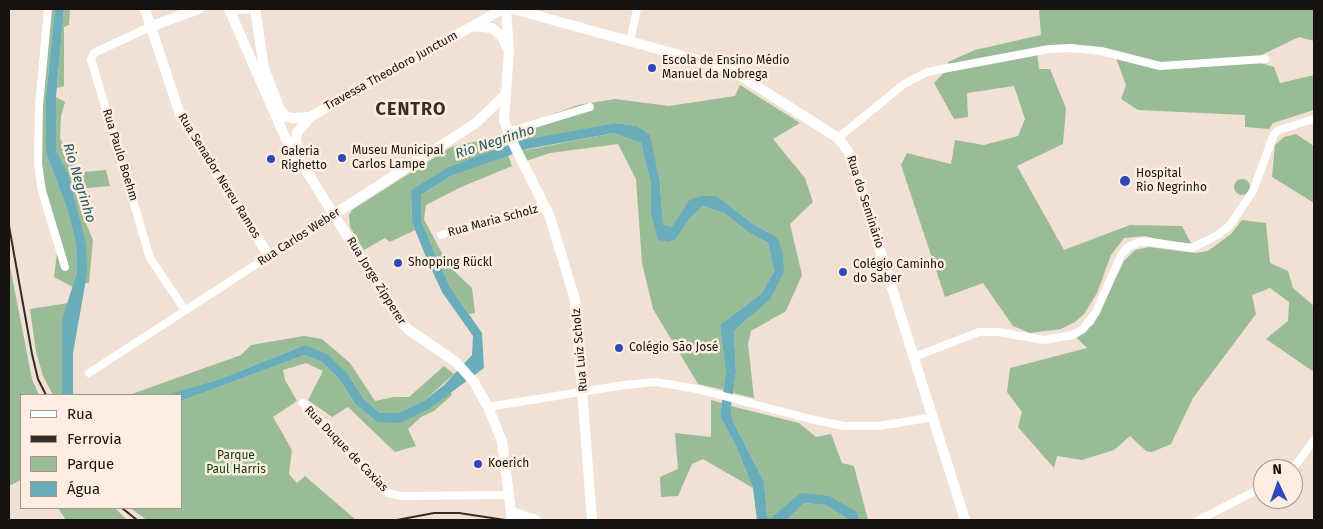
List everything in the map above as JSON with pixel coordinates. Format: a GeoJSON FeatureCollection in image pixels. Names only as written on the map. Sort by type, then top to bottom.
{"type":"FeatureCollection","features":[{"type":"Feature","properties":{"kind":"main road","name":"Rua Senador Nereu Ramos"},"geometry":{"type":"LineString","coordinates":[[145,9],[180,115],[269,256]]}},
{"type":"Feature","properties":{"kind":"main road"},"geometry":{"type":"LineString","coordinates":[[152,26],[200,9]]}},
{"type":"Feature","properties":{"kind":"main road"},"geometry":{"type":"LineString","coordinates":[[231,9],[246,9]]}},
{"type":"Feature","properties":{"kind":"main road","name":"Rua Jorge Zipperer"},"geometry":{"type":"LineString","coordinates":[[231,9],[281,129],[405,326],[456,362],[474,382],[488,407],[502,441],[512,516]]}},
{"type":"Feature","properties":{"kind":"main road","name":"Travessa Theodoro Junctum"},"geometry":{"type":"LineString","coordinates":[[255,9],[264,68],[280,110],[287,117],[310,117]]}},
{"type":"Feature","properties":{"kind":"main road"},"geometry":{"type":"LineString","coordinates":[[476,24],[490,9]]}},
{"type":"Feature","properties":{"kind":"main road","name":"Travessa Theodoro Junctum"},"geometry":{"type":"LineString","coordinates":[[300,159],[296,143],[297,133],[310,117],[504,9]]}},
{"type":"Feature","properties":{"kind":"main road","name":"Rua Luiz Scholz"},"geometry":{"type":"LineString","coordinates":[[504,9],[509,51],[504,120],[509,136],[545,207],[575,300],[592,520]]}},
{"type":"Feature","properties":{"kind":"main road","name":"Rua do Seminário"},"geometry":{"type":"LineString","coordinates":[[513,9],[730,69],[838,138],[848,151],[852,161],[934,416],[964,520]]}},
{"type":"Feature","properties":{"kind":"main road","name":"Travessa Theodoro Junctum"},"geometry":{"type":"LineString","coordinates":[[476,24],[492,28],[503,38],[509,51]]}},
{"type":"Feature","properties":{"kind":"main road","name":"Rua Carlos Weber"},"geometry":{"type":"LineString","coordinates":[[269,256],[476,123],[505,95]]}},
{"type":"Feature","properties":{"kind":"main road"},"geometry":{"type":"LineString","coordinates":[[512,516],[536,520]]}},
{"type":"Feature","properties":{"kind":"street"},"geometry":{"type":"LineString","coordinates":[[48,9],[39,106],[38,164],[42,191],[64,267]]}},
{"type":"Feature","properties":{"kind":"street"},"geometry":{"type":"LineString","coordinates":[[630,40],[637,9]]}},
{"type":"Feature","properties":{"kind":"street","name":"Rua Paulo Boehm"},"geometry":{"type":"LineString","coordinates":[[152,26],[94,53],[91,59],[150,258],[185,310]]}},
{"type":"Feature","properties":{"kind":"street"},"geometry":{"type":"LineString","coordinates":[[838,138],[904,84],[927,72],[1049,49],[1070,48],[1101,51],[1160,66],[1265,59]]}},
{"type":"Feature","properties":{"kind":"street"},"geometry":{"type":"LineString","coordinates":[[509,136],[590,107]]}},
{"type":"Feature","properties":{"kind":"street"},"geometry":{"type":"LineString","coordinates":[[914,356],[979,332],[998,332],[1044,340],[1072,335],[1082,329],[1096,312],[1121,255],[1128,247],[1139,242],[1186,248],[1200,246],[1218,235],[1230,225],[1256,184],[1274,134],[1314,118]]}},
{"type":"Feature","properties":{"kind":"street","name":"Rua Maria Scholz"},"geometry":{"type":"LineString","coordinates":[[441,236],[545,207]]}},
{"type":"Feature","properties":{"kind":"street","name":"Rua Carlos Weber"},"geometry":{"type":"LineString","coordinates":[[89,373],[269,256]]}},
{"type":"Feature","properties":{"kind":"street"},"geometry":{"type":"LineString","coordinates":[[488,407],[656,382],[712,393],[816,421],[855,427],[879,426],[934,416]]}},
{"type":"Feature","properties":{"kind":"street","name":"Rua Duque de Caxias"},"geometry":{"type":"LineString","coordinates":[[303,403],[388,493],[401,496],[510,495]]}},
{"type":"Feature","properties":{"kind":"street"},"geometry":{"type":"LineString","coordinates":[[1300,459],[1314,440]]}},
{"type":"Feature","properties":{"kind":"street"},"geometry":{"type":"LineString","coordinates":[[1199,520],[1253,492]]}},
{"type":"Feature","properties":{"kind":"green space"},"geometry":{"type":"Polygon","coordinates":[[[48,9],[55,9],[46,96],[46,153],[68,211],[76,245],[77,273],[73,287],[54,277],[58,245],[38,164],[48,9]]]}},
{"type":"Feature","properties":{"kind":"green space"},"geometry":{"type":"Polygon","coordinates":[[[64,9],[70,9],[69,25],[64,27],[64,86],[57,88],[64,9]]]}},
{"type":"Feature","properties":{"kind":"green space"},"geometry":{"type":"Polygon","coordinates":[[[1039,9],[1314,9],[1314,41],[1299,37],[1251,60],[1274,67],[1280,83],[1314,75],[1314,110],[1273,123],[1269,129],[1245,127],[1245,115],[1138,110],[1121,99],[1126,85],[1114,53],[1101,51],[1037,52],[1039,69],[1050,69],[1066,108],[1063,144],[1017,166],[1064,250],[1130,225],[1182,226],[1191,243],[1179,244],[1145,236],[1124,238],[1111,255],[1097,293],[1084,314],[1075,322],[1061,329],[1030,333],[1013,326],[983,283],[945,297],[901,165],[907,153],[951,164],[955,140],[984,145],[1018,136],[1025,119],[1014,86],[967,93],[968,117],[954,119],[934,83],[949,67],[948,62],[975,50],[1041,35],[1039,9]]]}},
{"type":"Feature","properties":{"kind":"green space"},"geometry":{"type":"Polygon","coordinates":[[[740,85],[800,123],[773,139],[805,178],[813,202],[790,224],[802,275],[786,311],[751,331],[748,344],[754,398],[733,393],[736,372],[734,331],[749,318],[784,272],[777,237],[753,224],[717,196],[689,200],[672,228],[663,225],[660,184],[636,126],[615,123],[518,142],[514,128],[578,105],[615,99],[669,106],[735,96],[740,85]]]}},
{"type":"Feature","properties":{"kind":"green space"},"geometry":{"type":"Polygon","coordinates":[[[56,97],[65,102],[61,116],[60,138],[74,164],[83,172],[106,170],[110,186],[77,189],[83,216],[93,240],[89,283],[85,283],[87,273],[56,151],[56,97]]]}},
{"type":"Feature","properties":{"kind":"green space"},"geometry":{"type":"Polygon","coordinates":[[[614,133],[641,143],[651,185],[651,213],[676,239],[690,218],[703,206],[724,213],[748,232],[768,243],[774,271],[762,293],[720,325],[726,372],[724,390],[698,384],[653,309],[642,263],[636,179],[618,144],[550,153],[526,161],[521,151],[614,133]]]}},
{"type":"Feature","properties":{"kind":"green space"},"geometry":{"type":"Polygon","coordinates":[[[1296,134],[1314,146],[1314,203],[1272,177],[1275,145],[1284,137],[1296,134]]]}},
{"type":"Feature","properties":{"kind":"green space"},"geometry":{"type":"Polygon","coordinates":[[[500,136],[504,146],[411,190],[412,222],[415,230],[390,242],[385,238],[364,250],[350,227],[349,215],[352,210],[451,147],[500,136]]]}},
{"type":"Feature","properties":{"kind":"green space"},"geometry":{"type":"Polygon","coordinates":[[[508,155],[512,166],[459,188],[426,205],[424,219],[448,265],[472,288],[475,313],[469,314],[450,287],[435,254],[421,220],[420,196],[451,176],[508,155]]]}},
{"type":"Feature","properties":{"kind":"green space"},"geometry":{"type":"Polygon","coordinates":[[[1239,179],[1245,179],[1250,184],[1248,193],[1239,195],[1234,190],[1234,184],[1239,179]]]}},
{"type":"Feature","properties":{"kind":"green space"},"geometry":{"type":"Polygon","coordinates":[[[1242,220],[1266,223],[1270,263],[1288,271],[1293,288],[1313,305],[1314,372],[1266,339],[1288,321],[1289,302],[1270,288],[1252,295],[1256,314],[1193,398],[1171,444],[1152,452],[1146,451],[1130,436],[1114,450],[1082,460],[1057,456],[1054,468],[1018,427],[1022,412],[1007,392],[1010,368],[1087,348],[1076,337],[1094,324],[1124,261],[1135,250],[1149,247],[1195,253],[1208,251],[1231,234],[1242,220]]]}},
{"type":"Feature","properties":{"kind":"green space"},"geometry":{"type":"Polygon","coordinates":[[[9,261],[32,379],[39,394],[20,394],[20,480],[9,486],[9,261]]]}},
{"type":"Feature","properties":{"kind":"green space"},"geometry":{"type":"Polygon","coordinates":[[[68,303],[62,319],[62,394],[52,394],[43,376],[36,352],[30,309],[68,303]]]}},
{"type":"Feature","properties":{"kind":"green space"},"geometry":{"type":"Polygon","coordinates":[[[304,336],[322,339],[350,363],[375,401],[394,397],[409,397],[444,366],[454,374],[424,401],[398,413],[380,413],[363,398],[348,374],[305,345],[220,379],[179,392],[171,394],[132,394],[241,355],[251,345],[304,336]]]}},
{"type":"Feature","properties":{"kind":"green space","name":"Parque Paul Harris"},"geometry":{"type":"Polygon","coordinates":[[[305,355],[322,362],[340,380],[355,404],[377,422],[429,409],[450,392],[452,395],[434,411],[421,417],[408,429],[416,446],[395,452],[348,407],[332,417],[308,400],[323,371],[306,363],[283,370],[285,380],[297,401],[273,417],[292,450],[289,474],[297,483],[305,476],[356,520],[147,520],[131,509],[182,509],[182,401],[305,355]]]}},
{"type":"Feature","properties":{"kind":"green space"},"geometry":{"type":"Polygon","coordinates":[[[711,400],[722,403],[720,416],[735,444],[753,488],[703,459],[692,464],[678,496],[661,497],[660,477],[678,469],[675,433],[711,437],[711,400]]]}},
{"type":"Feature","properties":{"kind":"green space"},"geometry":{"type":"Polygon","coordinates":[[[731,406],[799,423],[816,437],[831,434],[842,463],[854,466],[868,520],[860,520],[856,511],[800,493],[770,520],[767,515],[764,482],[732,419],[731,406]]]}},
{"type":"Feature","properties":{"kind":"green space"},"geometry":{"type":"Polygon","coordinates":[[[804,503],[826,505],[849,520],[787,520],[804,503]]]}},
{"type":"Feature","properties":{"kind":"green space"},"geometry":{"type":"Polygon","coordinates":[[[59,509],[116,509],[127,520],[66,520],[59,509]]]}},
{"type":"Feature","properties":{"kind":"water"},"geometry":{"type":"Polygon","coordinates":[[[55,9],[64,9],[56,97],[56,151],[68,174],[86,244],[87,274],[73,353],[73,394],[62,394],[62,319],[77,273],[76,245],[68,211],[46,153],[46,96],[55,9]]]}},
{"type":"Feature","properties":{"kind":"water"},"geometry":{"type":"Polygon","coordinates":[[[615,123],[636,126],[650,135],[660,184],[663,225],[672,227],[689,200],[701,196],[717,196],[753,224],[777,237],[783,254],[784,272],[770,299],[734,331],[736,372],[731,406],[732,419],[764,482],[767,515],[770,519],[800,493],[829,496],[856,511],[860,520],[849,520],[826,505],[804,503],[787,520],[757,520],[753,488],[735,444],[720,416],[726,372],[720,325],[762,293],[774,271],[768,243],[748,232],[724,213],[703,206],[690,218],[676,239],[668,242],[658,240],[651,213],[651,185],[641,143],[614,133],[527,149],[451,176],[421,195],[421,220],[435,254],[450,287],[482,333],[484,368],[429,409],[400,423],[377,422],[355,404],[340,380],[322,362],[305,355],[182,401],[182,394],[170,394],[220,379],[305,345],[327,354],[348,374],[363,398],[380,413],[398,413],[424,401],[444,385],[472,355],[473,336],[442,292],[426,257],[412,222],[411,190],[447,168],[524,140],[615,123]]]}},
{"type":"Feature","properties":{"kind":"railway"},"geometry":{"type":"LineString","coordinates":[[9,226],[32,354],[38,379],[46,394]]}},
{"type":"Feature","properties":{"kind":"railway"},"geometry":{"type":"LineString","coordinates":[[123,509],[137,520]]}},
{"type":"Feature","properties":{"kind":"railway"},"geometry":{"type":"LineString","coordinates":[[397,520],[434,513],[459,513],[505,520]]}},
{"type":"Feature","properties":{"kind":"place","name":"Escola de Ensino Médio Manuel da Nobrega"},"geometry":{"type":"Point","coordinates":[652,68]}},
{"type":"Feature","properties":{"kind":"place","name":"Museu Municipal Carlos Lampe"},"geometry":{"type":"Point","coordinates":[342,158]}},
{"type":"Feature","properties":{"kind":"place","name":"Galeria Righetto"},"geometry":{"type":"Point","coordinates":[271,159]}},
{"type":"Feature","properties":{"kind":"place","name":"Hospital Rio Negrinho"},"geometry":{"type":"Point","coordinates":[1125,181]}},
{"type":"Feature","properties":{"kind":"place","name":"Shopping Rückl"},"geometry":{"type":"Point","coordinates":[398,263]}},
{"type":"Feature","properties":{"kind":"place","name":"Colégio Caminho do Saber"},"geometry":{"type":"Point","coordinates":[843,272]}},
{"type":"Feature","properties":{"kind":"place","name":"Colégio São José"},"geometry":{"type":"Point","coordinates":[619,348]}},
{"type":"Feature","properties":{"kind":"place","name":"Koerich"},"geometry":{"type":"Point","coordinates":[478,464]}},
{"type":"Feature","properties":{"kind":"district","name":"CENTRO"},"geometry":{"type":"Point","coordinates":[411,110]}},
{"type":"Feature","properties":{"kind":"water label","name":"Rio Negrinho"},"geometry":{"type":"Point","coordinates":[495,142]}},
{"type":"Feature","properties":{"kind":"water label","name":"Rio Negrinho"},"geometry":{"type":"Point","coordinates":[79,183]}}]}
